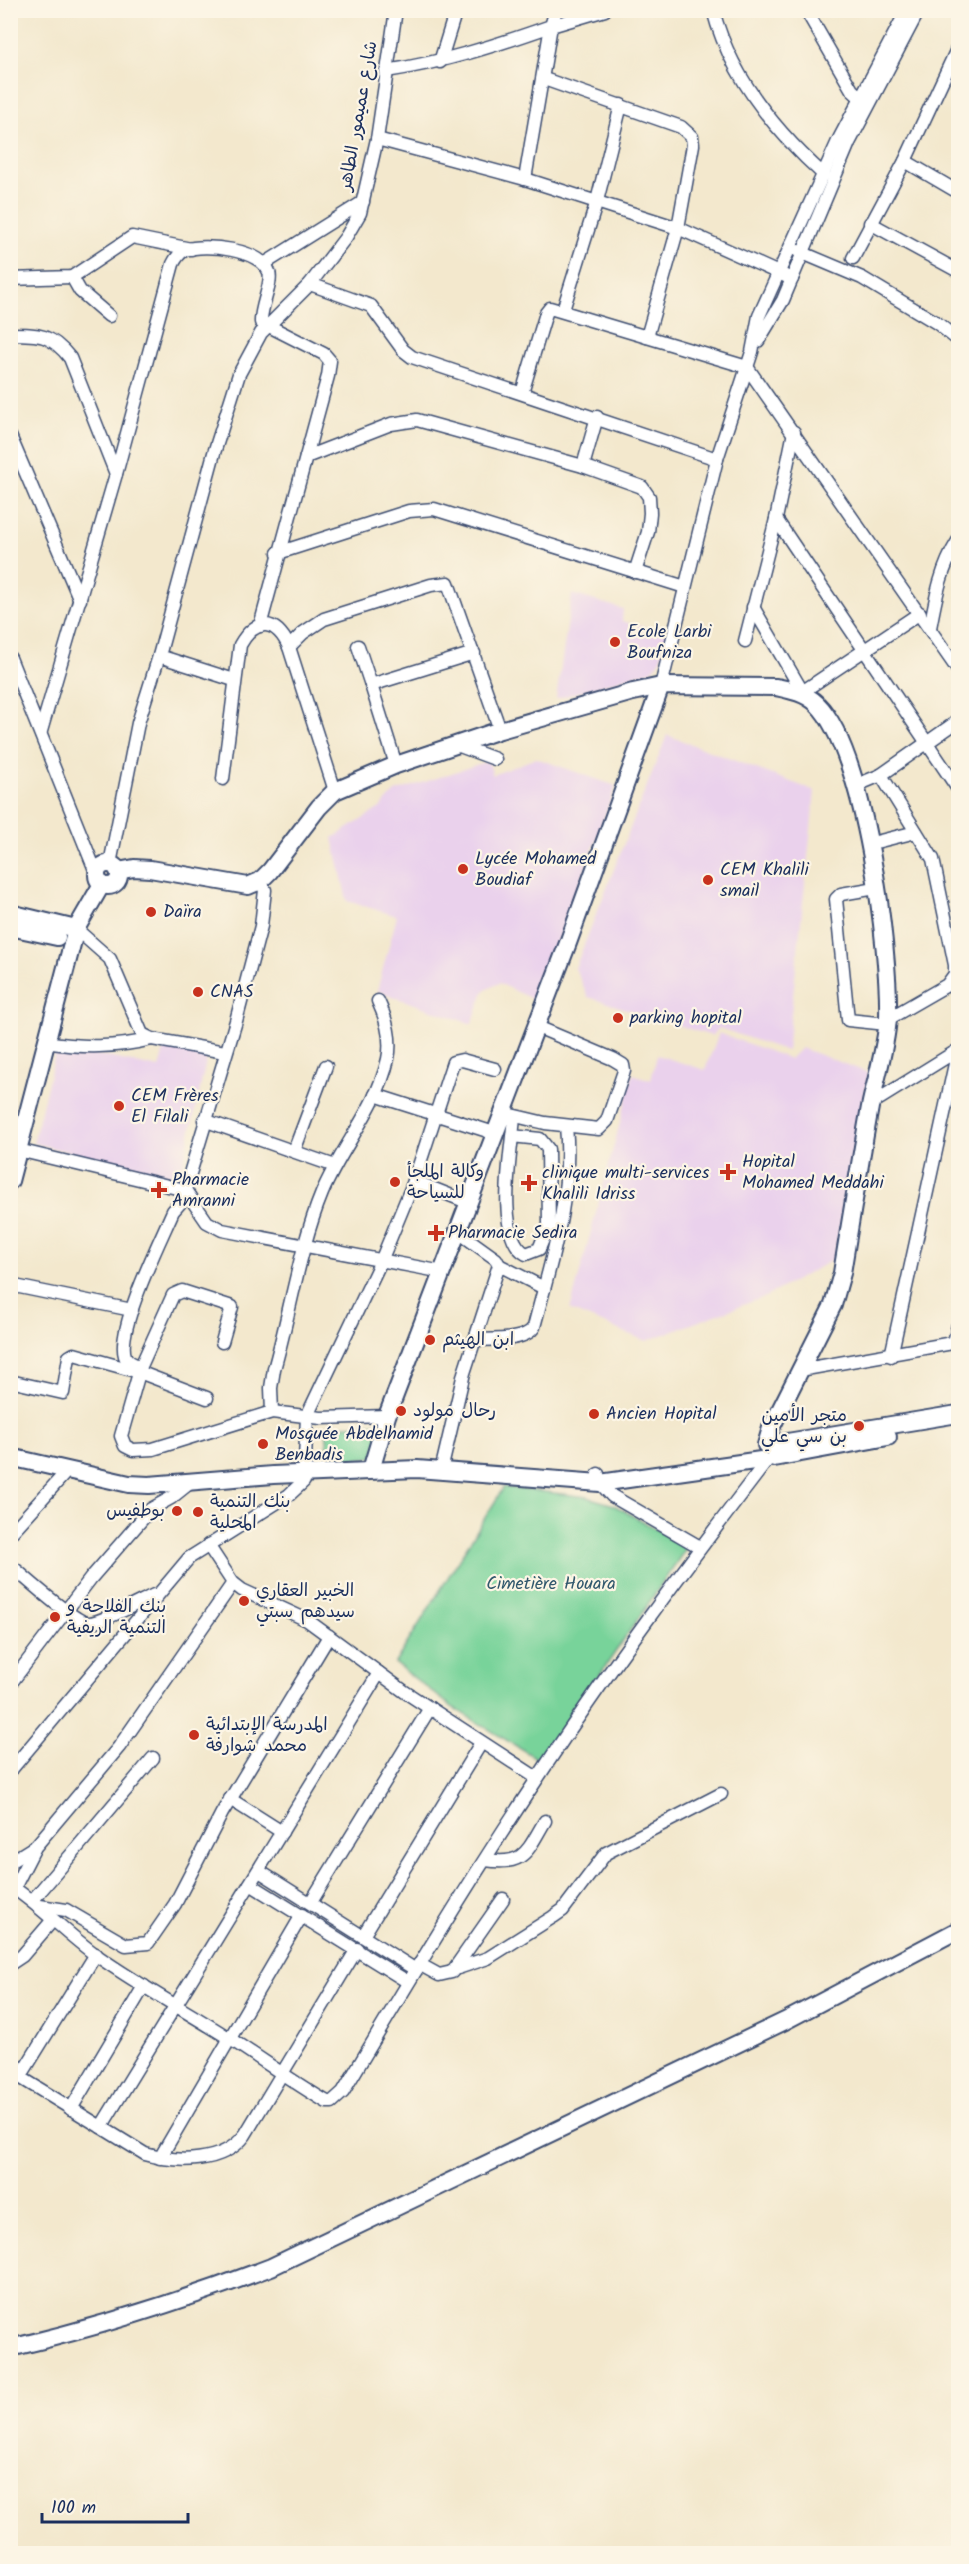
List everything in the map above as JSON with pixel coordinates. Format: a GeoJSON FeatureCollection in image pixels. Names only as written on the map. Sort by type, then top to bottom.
{"type":"FeatureCollection","features":[{"type":"Feature","properties":{"kind":"main road"},"geometry":{"type":"LineString","coordinates":[[371,1470],[387,1416],[467,1203],[494,1133],[508,1114],[535,1026],[661,687]]}},
{"type":"Feature","properties":{"kind":"main road"},"geometry":{"type":"LineString","coordinates":[[10,1181],[75,935],[100,879],[109,885],[116,882],[114,868],[150,869],[242,887],[260,881],[319,807],[335,791],[396,765],[500,730],[633,692],[661,687],[776,687],[803,694],[817,704],[829,720],[849,758],[857,785],[876,888],[885,959],[887,1021],[842,1273],[833,1305],[771,1428],[766,1453]]}},
{"type":"Feature","properties":{"kind":"main road"},"geometry":{"type":"LineString","coordinates":[[10,914],[75,935]]}},
{"type":"Feature","properties":{"kind":"main road"},"geometry":{"type":"LineString","coordinates":[[10,927],[75,935]]}},
{"type":"Feature","properties":{"kind":"main road"},"geometry":{"type":"LineString","coordinates":[[766,1453],[958,1414]]}},
{"type":"Feature","properties":{"kind":"main road"},"geometry":{"type":"LineString","coordinates":[[10,1457],[129,1484],[149,1485],[371,1470],[441,1471],[575,1480],[958,1424]]}},
{"type":"Feature","properties":{"kind":"main road"},"geometry":{"type":"LineString","coordinates":[[10,2348],[119,2321],[189,2299],[270,2267],[785,2021],[958,1930]]}},
{"type":"Feature","properties":{"kind":"street","name":"شارع عميمور الطاهر"},"geometry":{"type":"LineString","coordinates":[[114,868],[138,723],[159,656],[214,453],[239,374],[266,326],[310,284],[346,237],[363,202],[377,138],[396,10]]}},
{"type":"Feature","properties":{"kind":"street"},"geometry":{"type":"LineString","coordinates":[[440,62],[456,10]]}},
{"type":"Feature","properties":{"kind":"street"},"geometry":{"type":"LineString","coordinates":[[525,179],[544,79],[551,26],[556,10]]}},
{"type":"Feature","properties":{"kind":"street"},"geometry":{"type":"LineString","coordinates":[[386,71],[440,62],[605,10]]}},
{"type":"Feature","properties":{"kind":"street"},"geometry":{"type":"LineString","coordinates":[[713,10],[732,60],[746,85],[782,133],[824,175]]}},
{"type":"Feature","properties":{"kind":"street"},"geometry":{"type":"LineString","coordinates":[[806,10],[864,102]]}},
{"type":"Feature","properties":{"kind":"street"},"geometry":{"type":"LineString","coordinates":[[661,687],[717,459],[754,347],[759,316],[824,175],[919,10]]}},
{"type":"Feature","properties":{"kind":"street"},"geometry":{"type":"LineString","coordinates":[[754,347],[783,300],[903,13]]}},
{"type":"Feature","properties":{"kind":"street"},"geometry":{"type":"LineString","coordinates":[[853,258],[905,161],[957,54]]}},
{"type":"Feature","properties":{"kind":"street"},"geometry":{"type":"LineString","coordinates":[[544,79],[681,127],[692,137],[693,145],[678,228],[647,338]]}},
{"type":"Feature","properties":{"kind":"street"},"geometry":{"type":"LineString","coordinates":[[563,310],[597,201],[621,105]]}},
{"type":"Feature","properties":{"kind":"street"},"geometry":{"type":"LineString","coordinates":[[377,138],[525,179],[678,228],[792,279]]}},
{"type":"Feature","properties":{"kind":"street"},"geometry":{"type":"LineString","coordinates":[[905,161],[958,192]]}},
{"type":"Feature","properties":{"kind":"street"},"geometry":{"type":"LineString","coordinates":[[264,264],[363,202]]}},
{"type":"Feature","properties":{"kind":"street"},"geometry":{"type":"LineString","coordinates":[[870,223],[958,271]]}},
{"type":"Feature","properties":{"kind":"street"},"geometry":{"type":"LineString","coordinates":[[10,279],[72,277],[129,238],[138,237],[192,249],[240,252],[259,258],[264,264],[270,278],[261,311],[261,322],[312,347],[330,361],[306,457],[278,553],[261,626]]}},
{"type":"Feature","properties":{"kind":"street"},"geometry":{"type":"LineString","coordinates":[[791,248],[862,279],[937,323],[958,340]]}},
{"type":"Feature","properties":{"kind":"street"},"geometry":{"type":"LineString","coordinates":[[41,731],[116,474],[173,264],[183,251],[192,249]]}},
{"type":"Feature","properties":{"kind":"street"},"geometry":{"type":"LineString","coordinates":[[72,277],[80,291],[109,316]]}},
{"type":"Feature","properties":{"kind":"street"},"geometry":{"type":"LineString","coordinates":[[310,284],[371,306],[403,350],[412,357],[717,459]]}},
{"type":"Feature","properties":{"kind":"street"},"geometry":{"type":"LineString","coordinates":[[522,393],[548,309],[563,310],[747,368],[794,432],[958,670]]}},
{"type":"Feature","properties":{"kind":"street"},"geometry":{"type":"LineString","coordinates":[[10,334],[46,336],[65,352],[116,474]]}},
{"type":"Feature","properties":{"kind":"street"},"geometry":{"type":"LineString","coordinates":[[583,466],[597,417]]}},
{"type":"Feature","properties":{"kind":"street"},"geometry":{"type":"LineString","coordinates":[[306,457],[391,424],[417,420],[583,466],[642,487],[649,497],[648,532],[635,572]]}},
{"type":"Feature","properties":{"kind":"street"},"geometry":{"type":"LineString","coordinates":[[745,641],[776,519],[794,432]]}},
{"type":"Feature","properties":{"kind":"street"},"geometry":{"type":"LineString","coordinates":[[10,436],[80,600]]}},
{"type":"Feature","properties":{"kind":"street"},"geometry":{"type":"LineString","coordinates":[[278,553],[410,511],[434,509],[685,587]]}},
{"type":"Feature","properties":{"kind":"street"},"geometry":{"type":"LineString","coordinates":[[776,519],[958,789]]}},
{"type":"Feature","properties":{"kind":"street"},"geometry":{"type":"LineString","coordinates":[[930,628],[939,581],[947,559],[958,545]]}},
{"type":"Feature","properties":{"kind":"street"},"geometry":{"type":"LineString","coordinates":[[289,647],[303,633],[324,619],[443,582],[451,586],[500,730]]}},
{"type":"Feature","properties":{"kind":"street"},"geometry":{"type":"LineString","coordinates":[[753,607],[803,694],[920,613]]}},
{"type":"Feature","properties":{"kind":"street"},"geometry":{"type":"LineString","coordinates":[[223,779],[240,645],[246,634],[261,626],[280,630],[289,647],[335,791]]}},
{"type":"Feature","properties":{"kind":"street"},"geometry":{"type":"LineString","coordinates":[[358,646],[396,765]]}},
{"type":"Feature","properties":{"kind":"street"},"geometry":{"type":"LineString","coordinates":[[371,685],[474,653]]}},
{"type":"Feature","properties":{"kind":"street"},"geometry":{"type":"LineString","coordinates":[[159,656],[234,680]]}},
{"type":"Feature","properties":{"kind":"street"},"geometry":{"type":"LineString","coordinates":[[10,658],[100,879]]}},
{"type":"Feature","properties":{"kind":"street"},"geometry":{"type":"LineString","coordinates":[[857,785],[880,775],[958,721]]}},
{"type":"Feature","properties":{"kind":"street"},"geometry":{"type":"LineString","coordinates":[[457,746],[495,759]]}},
{"type":"Feature","properties":{"kind":"street"},"geometry":{"type":"LineString","coordinates":[[876,888],[841,894],[836,899],[848,1020],[887,1021],[957,977],[933,859],[880,775]]}},
{"type":"Feature","properties":{"kind":"street"},"geometry":{"type":"LineString","coordinates":[[868,844],[916,832]]}},
{"type":"Feature","properties":{"kind":"street"},"geometry":{"type":"LineString","coordinates":[[207,1398],[130,1363],[125,1355],[125,1329],[173,1210],[186,1193],[204,1120],[261,926],[265,890],[260,881]]}},
{"type":"Feature","properties":{"kind":"street"},"geometry":{"type":"LineString","coordinates":[[75,935],[94,943],[110,959],[140,1031],[152,1039]]}},
{"type":"Feature","properties":{"kind":"street"},"geometry":{"type":"LineString","coordinates":[[272,1412],[271,1388],[274,1369],[312,1221],[335,1166],[375,1095],[389,1054],[385,1019],[378,1001]]}},
{"type":"Feature","properties":{"kind":"street"},"geometry":{"type":"LineString","coordinates":[[512,1136],[540,1139],[548,1149],[549,1225],[539,1249],[526,1254],[516,1245],[508,1216],[508,1178],[512,1136],[508,1114],[566,1126],[599,1129],[605,1125],[624,1067],[613,1059],[535,1026]]}},
{"type":"Feature","properties":{"kind":"street"},"geometry":{"type":"LineString","coordinates":[[45,1042],[98,1048],[116,1047],[152,1039],[225,1052]]}},
{"type":"Feature","properties":{"kind":"street"},"geometry":{"type":"LineString","coordinates":[[871,1104],[958,1050]]}},
{"type":"Feature","properties":{"kind":"street"},"geometry":{"type":"LineString","coordinates":[[891,1356],[958,1050]]}},
{"type":"Feature","properties":{"kind":"street"},"geometry":{"type":"LineString","coordinates":[[10,1771],[189,1557],[289,1494],[304,1481],[307,1416],[381,1260],[414,1180],[453,1062],[462,1060],[495,1069]]}},
{"type":"Feature","properties":{"kind":"street"},"geometry":{"type":"LineString","coordinates":[[294,1151],[326,1066]]}},
{"type":"Feature","properties":{"kind":"street"},"geometry":{"type":"LineString","coordinates":[[375,1095],[494,1133]]}},
{"type":"Feature","properties":{"kind":"street"},"geometry":{"type":"LineString","coordinates":[[204,1120],[335,1166]]}},
{"type":"Feature","properties":{"kind":"street"},"geometry":{"type":"LineString","coordinates":[[474,1340],[529,1333],[534,1327],[566,1191],[568,1148],[566,1126]]}},
{"type":"Feature","properties":{"kind":"street"},"geometry":{"type":"LineString","coordinates":[[18,1150],[186,1193],[214,1226],[443,1272]]}},
{"type":"Feature","properties":{"kind":"street"},"geometry":{"type":"LineString","coordinates":[[414,1180],[467,1203]]}},
{"type":"Feature","properties":{"kind":"street"},"geometry":{"type":"LineString","coordinates":[[457,1231],[496,1259],[499,1265],[544,1288]]}},
{"type":"Feature","properties":{"kind":"street"},"geometry":{"type":"LineString","coordinates":[[441,1471],[452,1416],[499,1265]]}},
{"type":"Feature","properties":{"kind":"street"},"geometry":{"type":"LineString","coordinates":[[10,1285],[132,1310]]}},
{"type":"Feature","properties":{"kind":"street"},"geometry":{"type":"LineString","coordinates":[[222,1342],[232,1307],[188,1292],[178,1292],[173,1295],[140,1369],[121,1436],[122,1441],[133,1450],[153,1449],[272,1412],[307,1416],[387,1416]]}},
{"type":"Feature","properties":{"kind":"street"},"geometry":{"type":"LineString","coordinates":[[800,1370],[956,1343],[958,1324]]}},
{"type":"Feature","properties":{"kind":"street"},"geometry":{"type":"LineString","coordinates":[[10,1381],[63,1393],[69,1357],[74,1353],[140,1369]]}},
{"type":"Feature","properties":{"kind":"street"},"geometry":{"type":"LineString","coordinates":[[233,1583],[119,1747],[35,1846],[13,1887],[36,1903],[52,1921],[96,1954],[228,2038],[281,2075],[327,2102],[335,2100],[343,2092],[417,1967],[537,1778],[766,1453]]}},
{"type":"Feature","properties":{"kind":"street"},"geometry":{"type":"LineString","coordinates":[[10,1534],[68,1470]]}},
{"type":"Feature","properties":{"kind":"street"},"geometry":{"type":"LineString","coordinates":[[599,1478],[612,1496],[700,1547]]}},
{"type":"Feature","properties":{"kind":"street"},"geometry":{"type":"LineString","coordinates":[[10,1684],[91,1578],[151,1509],[171,1498],[191,1482]]}},
{"type":"Feature","properties":{"kind":"street"},"geometry":{"type":"LineString","coordinates":[[149,1485],[151,1509]]}},
{"type":"Feature","properties":{"kind":"street"},"geometry":{"type":"LineString","coordinates":[[208,1545],[233,1583],[252,1595],[307,1620],[379,1673],[481,1743],[537,1778]]}},
{"type":"Feature","properties":{"kind":"street"},"geometry":{"type":"LineString","coordinates":[[10,1565],[67,1612],[90,1623],[155,1595]]}},
{"type":"Feature","properties":{"kind":"street"},"geometry":{"type":"LineString","coordinates":[[36,1903],[78,1916],[126,1944],[148,1943],[175,1904],[230,1799],[329,1636]]}},
{"type":"Feature","properties":{"kind":"street"},"geometry":{"type":"LineString","coordinates":[[101,2127],[379,1673]]}},
{"type":"Feature","properties":{"kind":"street"},"geometry":{"type":"LineString","coordinates":[[311,1902],[430,1708]]}},
{"type":"Feature","properties":{"kind":"street"},"geometry":{"type":"LineString","coordinates":[[363,1936],[481,1743]]}},
{"type":"Feature","properties":{"kind":"street"},"geometry":{"type":"LineString","coordinates":[[36,1903],[153,1758]]}},
{"type":"Feature","properties":{"kind":"street"},"geometry":{"type":"LineString","coordinates":[[259,1871],[417,1967],[443,1975],[495,1954],[563,1910],[606,1853],[721,1794]]}},
{"type":"Feature","properties":{"kind":"street"},"geometry":{"type":"LineString","coordinates":[[230,1799],[282,1832]]}},
{"type":"Feature","properties":{"kind":"street"},"geometry":{"type":"LineString","coordinates":[[486,1860],[503,1863],[519,1860],[545,1821]]}},
{"type":"Feature","properties":{"kind":"street"},"geometry":{"type":"LineString","coordinates":[[10,1862],[35,1846]]}},
{"type":"Feature","properties":{"kind":"street"},"geometry":{"type":"LineString","coordinates":[[250,1884],[408,1982]]}},
{"type":"Feature","properties":{"kind":"street"},"geometry":{"type":"LineString","coordinates":[[458,1968],[503,1899]]}},
{"type":"Feature","properties":{"kind":"street"},"geometry":{"type":"LineString","coordinates":[[160,2158],[228,2038],[302,1915]]}},
{"type":"Feature","properties":{"kind":"street"},"geometry":{"type":"LineString","coordinates":[[10,1964],[22,1956],[52,1921]]}},
{"type":"Feature","properties":{"kind":"street"},"geometry":{"type":"LineString","coordinates":[[96,1954],[14,2077],[145,2154],[160,2158],[215,2156],[235,2148],[357,1949]]}},
{"type":"Feature","properties":{"kind":"street"},"geometry":{"type":"LineString","coordinates":[[71,2109],[144,1986]]}},
{"type":"Feature","properties":{"kind":"shaded area","name":"Ecole Larbi Boufniza"},"geometry":{"type":"Polygon","coordinates":[[[572,594],[623,609],[622,621],[669,634],[659,662],[652,670],[556,699],[572,594]]]}},
{"type":"Feature","properties":{"kind":"shaded area","name":"CEM Khalili smail"},"geometry":{"type":"Polygon","coordinates":[[[667,735],[815,791],[787,1051],[719,1028],[712,1036],[588,997],[575,968],[667,735]]]}},
{"type":"Feature","properties":{"kind":"shaded area","name":"Lycée Mohamed Boudiaf"},"geometry":{"type":"Polygon","coordinates":[[[536,758],[616,786],[536,1001],[499,983],[484,991],[472,1024],[377,991],[397,916],[347,901],[333,838],[380,808],[395,792],[488,761],[493,775],[536,758]]]}},
{"type":"Feature","properties":{"kind":"shaded area","name":"Hopital Mohamed Meddahi"},"geometry":{"type":"Polygon","coordinates":[[[719,1033],[790,1059],[801,1048],[869,1073],[834,1259],[767,1296],[646,1341],[570,1310],[633,1074],[651,1080],[657,1055],[705,1070],[719,1033]]]}},
{"type":"Feature","properties":{"kind":"shaded area","name":"CEM Frères El Filali"},"geometry":{"type":"Polygon","coordinates":[[[57,1046],[159,1068],[165,1046],[207,1057],[180,1179],[33,1143],[57,1046]]]}},
{"type":"Feature","properties":{"kind":"shaded area"},"geometry":{"type":"Polygon","coordinates":[[[11,1108],[20,1110],[11,1147],[11,1108]]]}},
{"type":"Feature","properties":{"kind":"green space"},"geometry":{"type":"Polygon","coordinates":[[[383,1422],[373,1457],[329,1462],[326,1427],[383,1422]]]}},
{"type":"Feature","properties":{"kind":"green space","name":"Cimetière Houara"},"geometry":{"type":"Polygon","coordinates":[[[504,1487],[587,1497],[614,1505],[687,1547],[541,1761],[452,1707],[395,1663],[504,1487]]]}},
{"type":"Feature","properties":{"kind":"place","name":"Ecole Larbi Boufniza"},"geometry":{"type":"Point","coordinates":[615,642]}},
{"type":"Feature","properties":{"kind":"place","name":"Lycée Mohamed Boudiaf"},"geometry":{"type":"Point","coordinates":[463,869]}},
{"type":"Feature","properties":{"kind":"place","name":"CEM Khalili smail"},"geometry":{"type":"Point","coordinates":[708,880]}},
{"type":"Feature","properties":{"kind":"place","name":"Daïra"},"geometry":{"type":"Point","coordinates":[151,912]}},
{"type":"Feature","properties":{"kind":"place","name":"CNAS"},"geometry":{"type":"Point","coordinates":[198,992]}},
{"type":"Feature","properties":{"kind":"place","name":"parking hopital"},"geometry":{"type":"Point","coordinates":[618,1018]}},
{"type":"Feature","properties":{"kind":"place","name":"CEM Frères El Filali"},"geometry":{"type":"Point","coordinates":[119,1106]}},
{"type":"Feature","properties":{"kind":"place","name":"Hopital Mohamed Meddahi"},"geometry":{"type":"Point","coordinates":[728,1172]}},
{"type":"Feature","properties":{"kind":"place","name":"وكالة الملجأ للسياحة"},"geometry":{"type":"Point","coordinates":[395,1182]}},
{"type":"Feature","properties":{"kind":"place","name":"clinique multi-services Khalili Idriss"},"geometry":{"type":"Point","coordinates":[529,1183]}},
{"type":"Feature","properties":{"kind":"place","name":"Pharmacie Amranni"},"geometry":{"type":"Point","coordinates":[159,1190]}},
{"type":"Feature","properties":{"kind":"place","name":"Pharmacie Sedira"},"geometry":{"type":"Point","coordinates":[436,1233]}},
{"type":"Feature","properties":{"kind":"place","name":"ابن الهيثم"},"geometry":{"type":"Point","coordinates":[430,1340]}},
{"type":"Feature","properties":{"kind":"place","name":"رحال مولود"},"geometry":{"type":"Point","coordinates":[401,1411]}},
{"type":"Feature","properties":{"kind":"place","name":"Ancien Hopital"},"geometry":{"type":"Point","coordinates":[594,1414]}},
{"type":"Feature","properties":{"kind":"place","name":"متجر الأمين بن سي علي"},"geometry":{"type":"Point","coordinates":[859,1426]}},
{"type":"Feature","properties":{"kind":"place","name":"Mosquée Abdelhamid Benbadis"},"geometry":{"type":"Point","coordinates":[263,1444]}},
{"type":"Feature","properties":{"kind":"place","name":"بوطفيس"},"geometry":{"type":"Point","coordinates":[177,1511]}},
{"type":"Feature","properties":{"kind":"place","name":"بنك التنمية المحلية"},"geometry":{"type":"Point","coordinates":[198,1512]}},
{"type":"Feature","properties":{"kind":"place","name":"الخبير العقاري سيدهم سبتي"},"geometry":{"type":"Point","coordinates":[244,1601]}},
{"type":"Feature","properties":{"kind":"place","name":"بنك الفلاحة و التنمية الريفية"},"geometry":{"type":"Point","coordinates":[55,1617]}},
{"type":"Feature","properties":{"kind":"place","name":"المدرسة الإبتدائية محمد شوارفة"},"geometry":{"type":"Point","coordinates":[194,1735]}}]}
